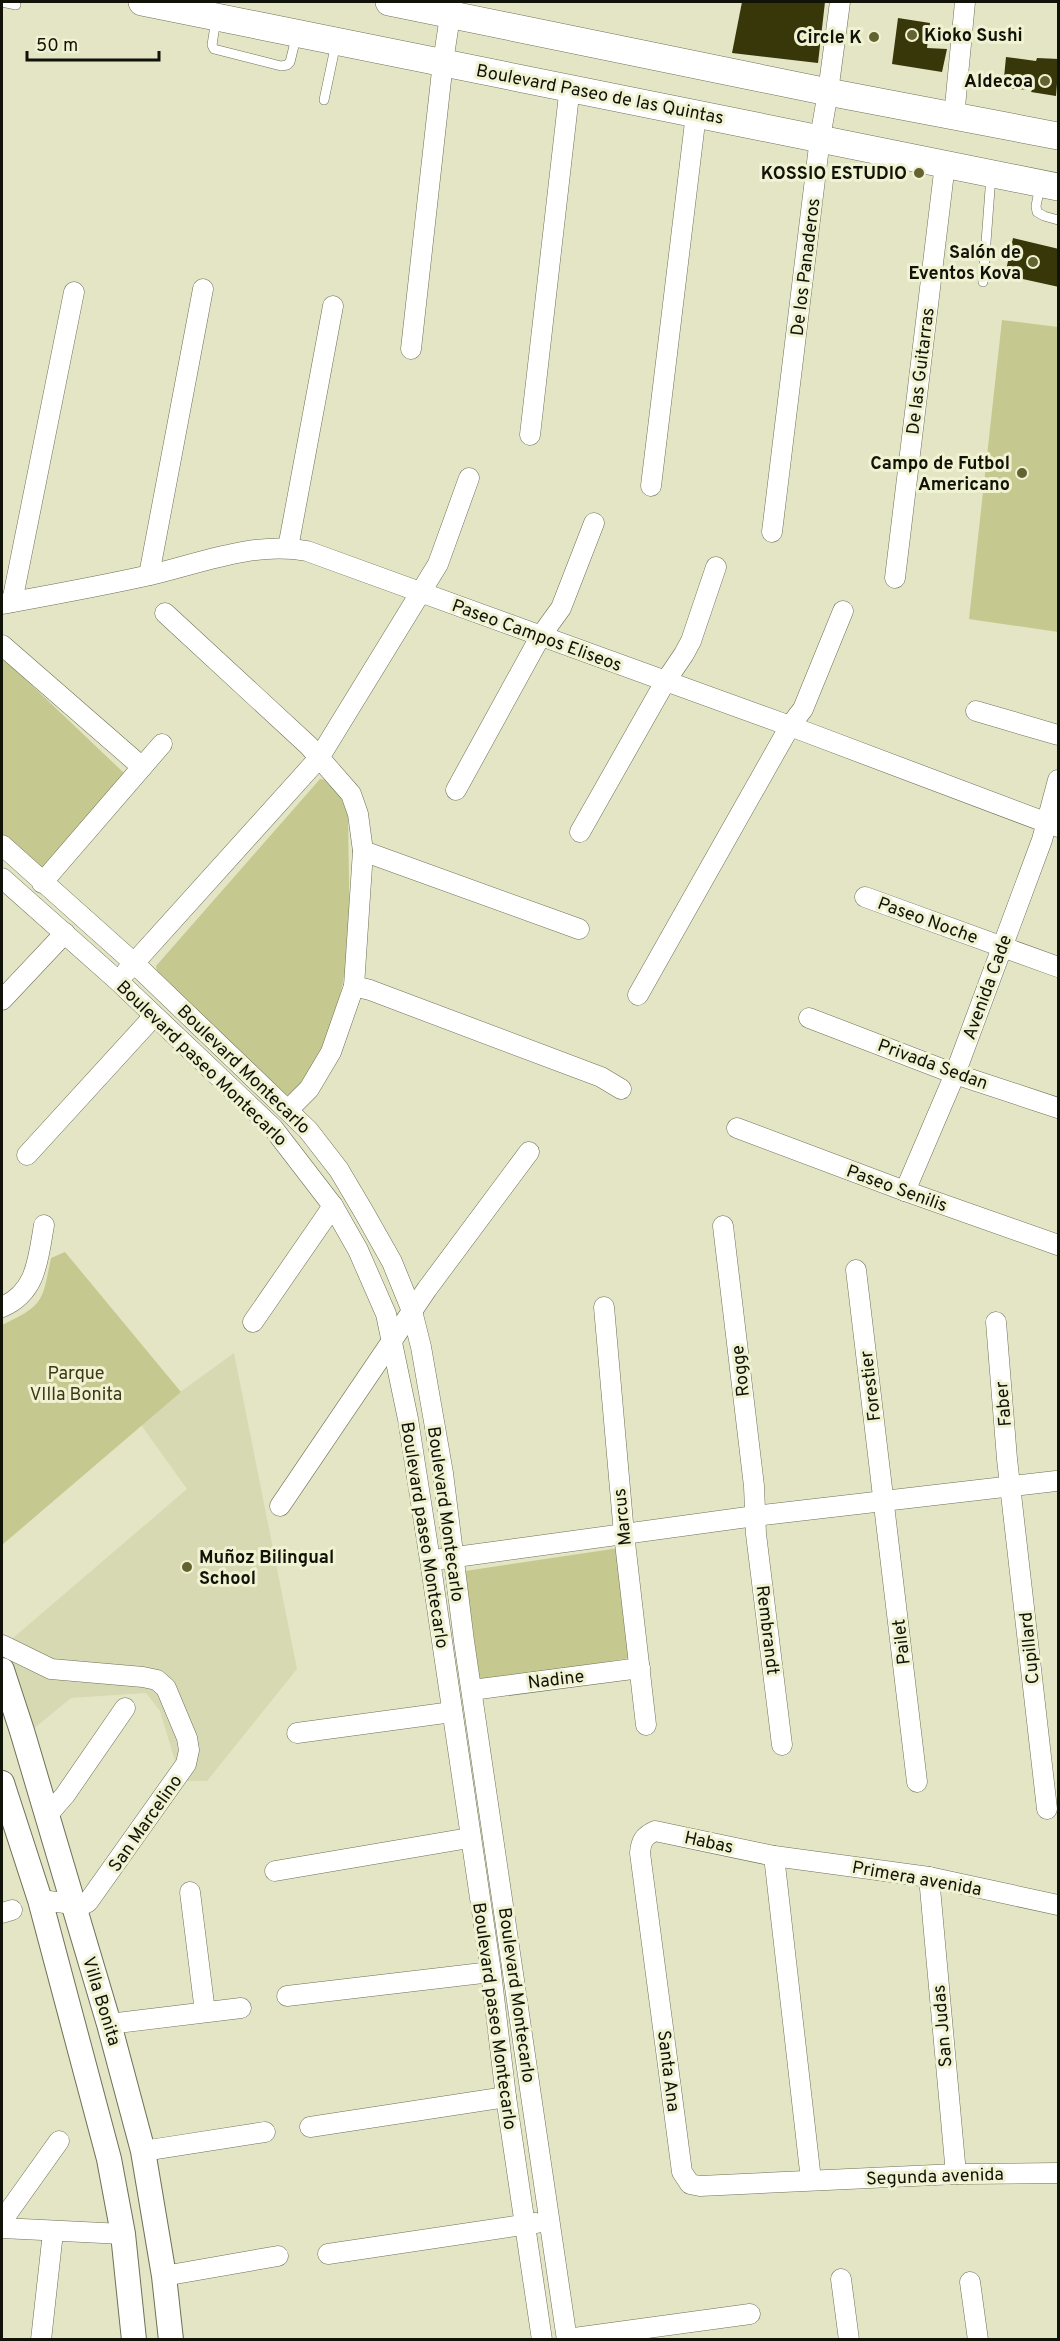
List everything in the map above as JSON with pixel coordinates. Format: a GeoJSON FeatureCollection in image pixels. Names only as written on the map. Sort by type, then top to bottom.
{"type":"FeatureCollection","features":[{"type":"Feature","properties":{"kind":"main road","name":"Boulevard Paseo de las Quintas"},"geometry":{"type":"LineString","coordinates":[[142,2],[570,86],[696,114],[1049,185]]}},
{"type":"Feature","properties":{"kind":"main road"},"geometry":{"type":"LineString","coordinates":[[389,2],[451,8],[828,92],[1059,136]]}},
{"type":"Feature","properties":{"kind":"street","name":"De los Panaderos"},"geometry":{"type":"LineString","coordinates":[[772,532],[820,138],[840,2]]}},
{"type":"Feature","properties":{"kind":"street"},"geometry":{"type":"LineString","coordinates":[[954,117],[965,2]]}},
{"type":"Feature","properties":{"kind":"street"},"geometry":{"type":"LineString","coordinates":[[411,349],[451,8]]}},
{"type":"Feature","properties":{"kind":"street"},"geometry":{"type":"LineString","coordinates":[[530,435],[570,86]]}},
{"type":"Feature","properties":{"kind":"street"},"geometry":{"type":"LineString","coordinates":[[651,486],[696,114]]}},
{"type":"Feature","properties":{"kind":"street","name":"De las Guitarras"},"geometry":{"type":"LineString","coordinates":[[895,578],[945,164]]}},
{"type":"Feature","properties":{"kind":"street"},"geometry":{"type":"LineString","coordinates":[[149,575],[203,289]]}},
{"type":"Feature","properties":{"kind":"street"},"geometry":{"type":"LineString","coordinates":[[7,603],[74,292]]}},
{"type":"Feature","properties":{"kind":"street"},"geometry":{"type":"LineString","coordinates":[[288,548],[333,306]]}},
{"type":"Feature","properties":{"kind":"street"},"geometry":{"type":"LineString","coordinates":[[118,981],[319,758],[438,564],[469,478]]}},
{"type":"Feature","properties":{"kind":"street"},"geometry":{"type":"LineString","coordinates":[[456,790],[540,637],[561,608],[594,522]]}},
{"type":"Feature","properties":{"kind":"street","name":"Paseo Campos Eliseos"},"geometry":{"type":"LineString","coordinates":[[7,603],[149,575],[255,550],[288,548],[307,551],[790,726],[1053,825]]}},
{"type":"Feature","properties":{"kind":"street"},"geometry":{"type":"LineString","coordinates":[[580,832],[665,682],[691,641],[716,567]]}},
{"type":"Feature","properties":{"kind":"street"},"geometry":{"type":"LineString","coordinates":[[638,995],[790,726],[803,709],[843,611]]}},
{"type":"Feature","properties":{"kind":"street"},"geometry":{"type":"LineString","coordinates":[[165,613],[319,758],[351,794],[358,814],[363,851],[354,987],[332,1052],[309,1089],[288,1110]]}},
{"type":"Feature","properties":{"kind":"street"},"geometry":{"type":"LineString","coordinates":[[2,645],[142,767]]}},
{"type":"Feature","properties":{"kind":"street"},"geometry":{"type":"LineString","coordinates":[[976,711],[1059,735]]}},
{"type":"Feature","properties":{"kind":"street"},"geometry":{"type":"LineString","coordinates":[[42,883],[162,744]]}},
{"type":"Feature","properties":{"kind":"street","name":"Avenida Cade"},"geometry":{"type":"LineString","coordinates":[[905,1191],[955,1074],[1001,948],[1053,825],[1059,780]]}},
{"type":"Feature","properties":{"kind":"street","name":"Boulevard Montecarlo"},"geometry":{"type":"LineString","coordinates":[[2,845],[134,963],[309,1130],[339,1170],[392,1262],[412,1311],[421,1347],[443,1473],[472,1690],[567,2339]]}},
{"type":"Feature","properties":{"kind":"street"},"geometry":{"type":"LineString","coordinates":[[363,851],[579,929]]}},
{"type":"Feature","properties":{"kind":"street","name":"Boulevard paseo Montecarlo"},"geometry":{"type":"LineString","coordinates":[[2,878],[118,981],[273,1128],[333,1206],[374,1284],[386,1314],[393,1339],[430,1560],[446,1713],[485,1973],[519,2225],[542,2340]]}},
{"type":"Feature","properties":{"kind":"street","name":"Paseo Noche"},"geometry":{"type":"LineString","coordinates":[[865,897],[1001,948],[1059,967]]}},
{"type":"Feature","properties":{"kind":"street"},"geometry":{"type":"LineString","coordinates":[[2,1000],[65,933]]}},
{"type":"Feature","properties":{"kind":"street"},"geometry":{"type":"LineString","coordinates":[[354,987],[369,990],[601,1077],[621,1089]]}},
{"type":"Feature","properties":{"kind":"street"},"geometry":{"type":"LineString","coordinates":[[27,1155],[154,1016]]}},
{"type":"Feature","properties":{"kind":"street","name":"Privada Sedan"},"geometry":{"type":"LineString","coordinates":[[809,1018],[955,1074],[1059,1108]]}},
{"type":"Feature","properties":{"kind":"street","name":"Paseo Senilis"},"geometry":{"type":"LineString","coordinates":[[737,1128],[905,1191],[1059,1245]]}},
{"type":"Feature","properties":{"kind":"street"},"geometry":{"type":"LineString","coordinates":[[280,1506],[412,1311],[529,1152]]}},
{"type":"Feature","properties":{"kind":"street"},"geometry":{"type":"LineString","coordinates":[[253,1322],[333,1206]]}},
{"type":"Feature","properties":{"kind":"street"},"geometry":{"type":"LineString","coordinates":[[2,1306],[22,1295],[29,1284],[35,1270],[44,1225]]}},
{"type":"Feature","properties":{"kind":"street","name":"Rogge"},"geometry":{"type":"LineString","coordinates":[[723,1226],[754,1485],[755,1516]]}},
{"type":"Feature","properties":{"kind":"street","name":"Forestier"},"geometry":{"type":"LineString","coordinates":[[856,1270],[884,1502]]}},
{"type":"Feature","properties":{"kind":"street","name":"Marcus"},"geometry":{"type":"LineString","coordinates":[[604,1307],[624,1534],[646,1725]]}},
{"type":"Feature","properties":{"kind":"street","name":"Faber"},"geometry":{"type":"LineString","coordinates":[[996,1322],[1010,1487]]}},
{"type":"Feature","properties":{"kind":"street"},"geometry":{"type":"LineString","coordinates":[[430,1560],[755,1516],[1056,1480]]}},
{"type":"Feature","properties":{"kind":"street","name":"Cupillard"},"geometry":{"type":"LineString","coordinates":[[1010,1487],[1047,1809]]}},
{"type":"Feature","properties":{"kind":"street","name":"Pailet"},"geometry":{"type":"LineString","coordinates":[[884,1502],[917,1782]]}},
{"type":"Feature","properties":{"kind":"street","name":"Rembrandt"},"geometry":{"type":"LineString","coordinates":[[755,1516],[782,1745]]}},
{"type":"Feature","properties":{"kind":"street","name":"San Marcelino"},"geometry":{"type":"LineString","coordinates":[[2,1645],[51,1669],[157,1680],[166,1688],[188,1738],[189,1750],[186,1764],[88,1902],[82,1905],[72,1904]]}},
{"type":"Feature","properties":{"kind":"street","name":"Nadine"},"geometry":{"type":"LineString","coordinates":[[472,1690],[640,1668]]}},
{"type":"Feature","properties":{"kind":"street","name":"Villa Bonita"},"geometry":{"type":"LineString","coordinates":[[2,1670],[72,1904],[121,2022],[155,2150],[175,2274],[171,2340]]}},
{"type":"Feature","properties":{"kind":"street"},"geometry":{"type":"LineString","coordinates":[[46,1817],[65,1795],[125,1708]]}},
{"type":"Feature","properties":{"kind":"street"},"geometry":{"type":"LineString","coordinates":[[297,1733],[446,1713]]}},
{"type":"Feature","properties":{"kind":"street","name":"Villa Bonita"},"geometry":{"type":"LineString","coordinates":[[2,1784],[40,1900],[109,2159],[134,2340]]}},
{"type":"Feature","properties":{"kind":"street","name":"Habas"},"geometry":{"type":"LineString","coordinates":[[645,1836],[655,1831],[774,1856]]}},
{"type":"Feature","properties":{"kind":"street","name":"Santa Ana"},"geometry":{"type":"LineString","coordinates":[[645,1836],[640,1853],[682,2172],[685,2179],[690,2184],[700,2186],[811,2180]]}},
{"type":"Feature","properties":{"kind":"street"},"geometry":{"type":"LineString","coordinates":[[275,1871],[464,1838]]}},
{"type":"Feature","properties":{"kind":"street"},"geometry":{"type":"LineString","coordinates":[[774,1856],[811,2180]]}},
{"type":"Feature","properties":{"kind":"street","name":"Primera avenida"},"geometry":{"type":"LineString","coordinates":[[774,1856],[929,1877],[1059,1905]]}},
{"type":"Feature","properties":{"kind":"street","name":"San Judas"},"geometry":{"type":"LineString","coordinates":[[929,1877],[956,2174]]}},
{"type":"Feature","properties":{"kind":"street"},"geometry":{"type":"LineString","coordinates":[[190,1892],[205,2012]]}},
{"type":"Feature","properties":{"kind":"street"},"geometry":{"type":"LineString","coordinates":[[40,1900],[72,1904]]}},
{"type":"Feature","properties":{"kind":"street"},"geometry":{"type":"LineString","coordinates":[[287,1996],[485,1973]]}},
{"type":"Feature","properties":{"kind":"street"},"geometry":{"type":"LineString","coordinates":[[121,2022],[241,2007]]}},
{"type":"Feature","properties":{"kind":"street"},"geometry":{"type":"LineString","coordinates":[[310,2127],[502,2098]]}},
{"type":"Feature","properties":{"kind":"street"},"geometry":{"type":"LineString","coordinates":[[155,2150],[265,2132]]}},
{"type":"Feature","properties":{"kind":"street"},"geometry":{"type":"LineString","coordinates":[[2,2221],[60,2141]]}},
{"type":"Feature","properties":{"kind":"street","name":"Segunda avenida"},"geometry":{"type":"LineString","coordinates":[[811,2180],[956,2174],[1059,2174]]}},
{"type":"Feature","properties":{"kind":"street"},"geometry":{"type":"LineString","coordinates":[[328,2254],[550,2221]]}},
{"type":"Feature","properties":{"kind":"street"},"geometry":{"type":"LineString","coordinates":[[2,2228],[118,2234]]}},
{"type":"Feature","properties":{"kind":"street"},"geometry":{"type":"LineString","coordinates":[[41,2340],[53,2232]]}},
{"type":"Feature","properties":{"kind":"street"},"geometry":{"type":"LineString","coordinates":[[175,2274],[278,2256]]}},
{"type":"Feature","properties":{"kind":"street"},"geometry":{"type":"LineString","coordinates":[[842,2279],[849,2340]]}},
{"type":"Feature","properties":{"kind":"street"},"geometry":{"type":"LineString","coordinates":[[970,2282],[978,2340]]}},
{"type":"Feature","properties":{"kind":"street"},"geometry":{"type":"LineString","coordinates":[[567,2339],[750,2314]]}},
{"type":"Feature","properties":{"kind":"lane"},"geometry":{"type":"LineString","coordinates":[[2,2],[16,5]]}},
{"type":"Feature","properties":{"kind":"lane"},"geometry":{"type":"LineString","coordinates":[[216,16],[212,45],[214,49],[281,66],[290,62],[298,33]]}},
{"type":"Feature","properties":{"kind":"lane"},"geometry":{"type":"LineString","coordinates":[[324,100],[336,41]]}},
{"type":"Feature","properties":{"kind":"lane"},"geometry":{"type":"LineString","coordinates":[[983,282],[992,174]]}},
{"type":"Feature","properties":{"kind":"lane"},"geometry":{"type":"LineString","coordinates":[[1049,185],[1036,206],[1037,212],[1059,220]]}},
{"type":"Feature","properties":{"kind":"shaded area","name":"Muñoz Bilingual School"},"geometry":{"type":"Polygon","coordinates":[[[234,1353],[297,1669],[207,1781],[181,1781],[160,1711],[146,1693],[71,1698],[32,1730],[6,1644],[187,1489],[139,1422],[234,1353]]]}},
{"type":"Feature","properties":{"kind":"green space","name":"Campo de Futbol Americano"},"geometry":{"type":"Polygon","coordinates":[[[1002,320],[1058,327],[1058,632],[969,619],[1002,320]]]}},
{"type":"Feature","properties":{"kind":"green space"},"geometry":{"type":"Polygon","coordinates":[[[2,657],[124,773],[47,872],[2,838],[2,657]]]}},
{"type":"Feature","properties":{"kind":"green space"},"geometry":{"type":"Polygon","coordinates":[[[320,779],[334,781],[348,815],[350,949],[329,1046],[299,1093],[281,1096],[158,980],[156,966],[320,779]]]}},
{"type":"Feature","properties":{"kind":"green space","name":"Parque VIlla Bonita"},"geometry":{"type":"Polygon","coordinates":[[[65,1252],[181,1392],[2,1545],[2,1325],[34,1307],[43,1293],[51,1258],[65,1252]]]}},
{"type":"Feature","properties":{"kind":"green space"},"geometry":{"type":"Polygon","coordinates":[[[619,1548],[630,1658],[480,1682],[465,1571],[619,1548]]]}},
{"type":"Feature","properties":{"kind":"building"},"geometry":{"type":"Polygon","coordinates":[[[742,2],[825,2],[818,63],[732,53],[742,2]]]}},
{"type":"Feature","properties":{"kind":"building","name":"Kioko Sushi"},"geometry":{"type":"Polygon","coordinates":[[[898,18],[930,23],[927,48],[947,49],[942,72],[892,64],[898,18]]]}},
{"type":"Feature","properties":{"kind":"building"},"geometry":{"type":"Polygon","coordinates":[[[1006,57],[1036,61],[1037,58],[1059,59],[1056,96],[1031,92],[1032,90],[1003,88],[1006,57]]]}},
{"type":"Feature","properties":{"kind":"building","name":"Salón de Eventos Kova"},"geometry":{"type":"Polygon","coordinates":[[[1013,238],[1059,249],[1059,287],[1005,275],[1013,238]]]}},
{"type":"Feature","properties":{"kind":"place","name":"Kioko Sushi"},"geometry":{"type":"Point","coordinates":[912,35]}},
{"type":"Feature","properties":{"kind":"place","name":"Circle K"},"geometry":{"type":"Point","coordinates":[874,37]}},
{"type":"Feature","properties":{"kind":"place","name":"Aldecoa"},"geometry":{"type":"Point","coordinates":[1045,81]}},
{"type":"Feature","properties":{"kind":"place","name":"KOSSIO ESTUDIO"},"geometry":{"type":"Point","coordinates":[919,173]}},
{"type":"Feature","properties":{"kind":"place","name":"Salón de Eventos Kova"},"geometry":{"type":"Point","coordinates":[1033,262]}},
{"type":"Feature","properties":{"kind":"place","name":"Campo de Futbol Americano"},"geometry":{"type":"Point","coordinates":[1022,473]}},
{"type":"Feature","properties":{"kind":"place","name":"Muñoz Bilingual School"},"geometry":{"type":"Point","coordinates":[187,1567]}}]}
